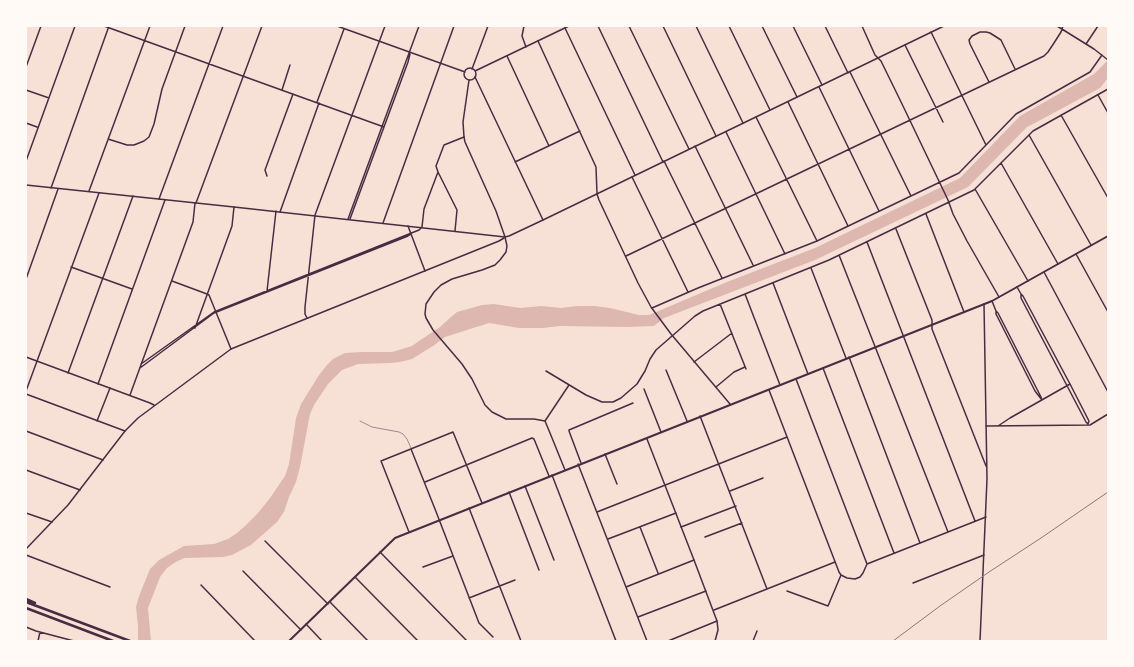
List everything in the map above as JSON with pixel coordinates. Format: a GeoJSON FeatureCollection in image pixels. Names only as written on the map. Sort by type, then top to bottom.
{"type":"FeatureCollection","features":[{"type":"Feature","properties":{"kind":"highway"},"geometry":{"type":"LineString","coordinates":[[26,600],[130,641]]}},
{"type":"Feature","properties":{"kind":"highway"},"geometry":{"type":"LineString","coordinates":[[26,608],[113,641]]}},
{"type":"Feature","properties":{"kind":"main road"},"geometry":{"type":"LineString","coordinates":[[289,641],[395,538],[578,464],[992,301],[1108,236]]}},
{"type":"Feature","properties":{"kind":"street"},"geometry":{"type":"LineString","coordinates":[[26,67],[41,26]]}},
{"type":"Feature","properties":{"kind":"street"},"geometry":{"type":"LineString","coordinates":[[26,160],[75,26]]}},
{"type":"Feature","properties":{"kind":"street"},"geometry":{"type":"LineString","coordinates":[[104,26],[383,127]]}},
{"type":"Feature","properties":{"kind":"street"},"geometry":{"type":"LineString","coordinates":[[89,192],[150,26]]}},
{"type":"Feature","properties":{"kind":"street"},"geometry":{"type":"LineString","coordinates":[[108,138],[127,145],[134,145],[149,137],[154,124],[160,95],[185,26]]}},
{"type":"Feature","properties":{"kind":"street"},"geometry":{"type":"LineString","coordinates":[[159,199],[223,26]]}},
{"type":"Feature","properties":{"kind":"street"},"geometry":{"type":"LineString","coordinates":[[130,395],[194,222],[196,203],[262,26]]}},
{"type":"Feature","properties":{"kind":"street"},"geometry":{"type":"LineString","coordinates":[[337,26],[465,72]]}},
{"type":"Feature","properties":{"kind":"street"},"geometry":{"type":"LineString","coordinates":[[349,31],[351,26]]}},
{"type":"Feature","properties":{"kind":"street"},"geometry":{"type":"LineString","coordinates":[[306,318],[305,307],[315,216],[385,26]]}},
{"type":"Feature","properties":{"kind":"street"},"geometry":{"type":"LineString","coordinates":[[349,219],[395,92],[409,58],[419,26]]}},
{"type":"Feature","properties":{"kind":"street"},"geometry":{"type":"LineString","coordinates":[[383,223],[454,26]]}},
{"type":"Feature","properties":{"kind":"street"},"geometry":{"type":"LineString","coordinates":[[472,69],[488,26]]}},
{"type":"Feature","properties":{"kind":"street"},"geometry":{"type":"LineString","coordinates":[[524,26],[522,36],[526,47]]}},
{"type":"Feature","properties":{"kind":"street"},"geometry":{"type":"LineString","coordinates":[[475,71],[569,26]]}},
{"type":"Feature","properties":{"kind":"street"},"geometry":{"type":"LineString","coordinates":[[598,26],[663,162],[722,278]]}},
{"type":"Feature","properties":{"kind":"street"},"geometry":{"type":"LineString","coordinates":[[629,26],[689,149]]}},
{"type":"Feature","properties":{"kind":"street"},"geometry":{"type":"LineString","coordinates":[[663,26],[716,136]]}},
{"type":"Feature","properties":{"kind":"street"},"geometry":{"type":"LineString","coordinates":[[696,26],[743,123]]}},
{"type":"Feature","properties":{"kind":"street"},"geometry":{"type":"LineString","coordinates":[[729,26],[770,110]]}},
{"type":"Feature","properties":{"kind":"street"},"geometry":{"type":"LineString","coordinates":[[762,26],[797,97]]}},
{"type":"Feature","properties":{"kind":"street"},"geometry":{"type":"LineString","coordinates":[[793,26],[822,85]]}},
{"type":"Feature","properties":{"kind":"street"},"geometry":{"type":"LineString","coordinates":[[826,26],[911,196]]}},
{"type":"Feature","properties":{"kind":"street"},"geometry":{"type":"LineString","coordinates":[[862,26],[910,120],[949,201],[953,214],[999,297]]}},
{"type":"Feature","properties":{"kind":"street"},"geometry":{"type":"LineString","coordinates":[[26,550],[68,505],[125,431],[138,418],[231,349],[499,241],[944,26]]}},
{"type":"Feature","properties":{"kind":"street"},"geometry":{"type":"LineString","coordinates":[[1057,26],[1086,44],[1107,60]]}},
{"type":"Feature","properties":{"kind":"street"},"geometry":{"type":"LineString","coordinates":[[626,256],[787,180],[1046,54],[1063,26]]}},
{"type":"Feature","properties":{"kind":"street"},"geometry":{"type":"LineString","coordinates":[[1086,44],[1098,26]]}},
{"type":"Feature","properties":{"kind":"street"},"geometry":{"type":"LineString","coordinates":[[51,188],[109,27]]}},
{"type":"Feature","properties":{"kind":"street"},"geometry":{"type":"LineString","coordinates":[[565,28],[635,175]]}},
{"type":"Feature","properties":{"kind":"street"},"geometry":{"type":"LineString","coordinates":[[280,212],[344,29]]}},
{"type":"Feature","properties":{"kind":"street"},"geometry":{"type":"LineString","coordinates":[[931,32],[986,145]]}},
{"type":"Feature","properties":{"kind":"street"},"geometry":{"type":"LineString","coordinates":[[989,82],[969,40],[972,36],[980,32],[990,33],[1001,40],[1015,69]]}},
{"type":"Feature","properties":{"kind":"street"},"geometry":{"type":"LineString","coordinates":[[538,41],[596,167],[597,194],[599,200],[638,283],[662,323],[730,404]]}},
{"type":"Feature","properties":{"kind":"street"},"geometry":{"type":"LineString","coordinates":[[905,45],[943,122]]}},
{"type":"Feature","properties":{"kind":"street"},"geometry":{"type":"LineString","coordinates":[[652,308],[722,278],[817,241],[959,173],[1016,114],[1090,72],[1102,55]]}},
{"type":"Feature","properties":{"kind":"street"},"geometry":{"type":"LineString","coordinates":[[507,56],[549,146]]}},
{"type":"Feature","properties":{"kind":"street"},"geometry":{"type":"LineString","coordinates":[[281,90],[290,65]]}},
{"type":"Feature","properties":{"kind":"street"},"geometry":{"type":"LineString","coordinates":[[465,72],[468,69],[475,71]]}},
{"type":"Feature","properties":{"kind":"street"},"geometry":{"type":"LineString","coordinates":[[475,71],[475,77],[542,220]]}},
{"type":"Feature","properties":{"kind":"street"},"geometry":{"type":"LineString","coordinates":[[465,72],[465,77],[469,80]]}},
{"type":"Feature","properties":{"kind":"street"},"geometry":{"type":"LineString","coordinates":[[469,80],[472,80],[475,77]]}},
{"type":"Feature","properties":{"kind":"street"},"geometry":{"type":"LineString","coordinates":[[469,80],[463,122],[465,142],[496,212],[505,237],[507,250],[495,265],[452,279],[441,285],[426,304],[425,314],[428,323],[433,330],[452,351],[469,375],[485,405],[495,414],[510,419],[534,419],[545,421]]}},
{"type":"Feature","properties":{"kind":"street"},"geometry":{"type":"LineString","coordinates":[[819,87],[880,211]]}},
{"type":"Feature","properties":{"kind":"street"},"geometry":{"type":"LineString","coordinates":[[546,371],[586,395],[602,402],[618,400],[625,396],[637,384],[643,376],[653,354],[695,316],[703,311],[840,255],[896,229],[975,189],[1032,131],[1108,89]]}},
{"type":"Feature","properties":{"kind":"street"},"geometry":{"type":"LineString","coordinates":[[26,90],[49,98]]}},
{"type":"Feature","properties":{"kind":"street"},"geometry":{"type":"LineString","coordinates":[[267,176],[265,170],[293,94]]}},
{"type":"Feature","properties":{"kind":"street"},"geometry":{"type":"LineString","coordinates":[[1098,95],[1108,113]]}},
{"type":"Feature","properties":{"kind":"street"},"geometry":{"type":"LineString","coordinates":[[788,102],[848,226]]}},
{"type":"Feature","properties":{"kind":"street"},"geometry":{"type":"LineString","coordinates":[[1061,115],[1108,198]]}},
{"type":"Feature","properties":{"kind":"street"},"geometry":{"type":"LineString","coordinates":[[756,117],[817,241]]}},
{"type":"Feature","properties":{"kind":"street"},"geometry":{"type":"LineString","coordinates":[[26,123],[38,128]]}},
{"type":"Feature","properties":{"kind":"street"},"geometry":{"type":"LineString","coordinates":[[515,162],[580,131]]}},
{"type":"Feature","properties":{"kind":"street"},"geometry":{"type":"LineString","coordinates":[[726,132],[785,254]]}},
{"type":"Feature","properties":{"kind":"street"},"geometry":{"type":"LineString","coordinates":[[1029,135],[1091,246]]}},
{"type":"Feature","properties":{"kind":"street"},"geometry":{"type":"LineString","coordinates":[[455,231],[457,210],[436,166],[444,146],[464,137]]}},
{"type":"Feature","properties":{"kind":"street"},"geometry":{"type":"LineString","coordinates":[[695,146],[753,266]]}},
{"type":"Feature","properties":{"kind":"street"},"geometry":{"type":"LineString","coordinates":[[1001,162],[1058,264]]}},
{"type":"Feature","properties":{"kind":"street"},"geometry":{"type":"LineString","coordinates":[[141,364],[196,324],[216,312],[408,236],[419,230],[422,227],[424,209],[438,172]]}},
{"type":"Feature","properties":{"kind":"street"},"geometry":{"type":"LineString","coordinates":[[632,177],[688,292]]}},
{"type":"Feature","properties":{"kind":"street"},"geometry":{"type":"LineString","coordinates":[[26,185],[234,206],[505,237]]}},
{"type":"Feature","properties":{"kind":"street"},"geometry":{"type":"LineString","coordinates":[[26,279],[58,189]]}},
{"type":"Feature","properties":{"kind":"street"},"geometry":{"type":"LineString","coordinates":[[975,189],[1028,281]]}},
{"type":"Feature","properties":{"kind":"street"},"geometry":{"type":"LineString","coordinates":[[26,390],[98,193]]}},
{"type":"Feature","properties":{"kind":"street"},"geometry":{"type":"LineString","coordinates":[[68,373],[133,196]]}},
{"type":"Feature","properties":{"kind":"street"},"geometry":{"type":"LineString","coordinates":[[98,384],[165,200]]}},
{"type":"Feature","properties":{"kind":"street"},"geometry":{"type":"LineString","coordinates":[[195,328],[232,226],[234,206]]}},
{"type":"Feature","properties":{"kind":"street"},"geometry":{"type":"LineString","coordinates":[[267,291],[276,211]]}},
{"type":"Feature","properties":{"kind":"street"},"geometry":{"type":"LineString","coordinates":[[926,214],[964,312]]}},
{"type":"Feature","properties":{"kind":"street"},"geometry":{"type":"LineString","coordinates":[[407,226],[425,271]]}},
{"type":"Feature","properties":{"kind":"street"},"geometry":{"type":"LineString","coordinates":[[896,229],[932,320],[932,329],[987,468]]}},
{"type":"Feature","properties":{"kind":"street"},"geometry":{"type":"LineString","coordinates":[[867,242],[975,521]]}},
{"type":"Feature","properties":{"kind":"street"},"geometry":{"type":"LineString","coordinates":[[1076,254],[1108,312]]}},
{"type":"Feature","properties":{"kind":"street"},"geometry":{"type":"LineString","coordinates":[[840,255],[948,532]]}},
{"type":"Feature","properties":{"kind":"street"},"geometry":{"type":"LineString","coordinates":[[71,267],[133,289]]}},
{"type":"Feature","properties":{"kind":"street"},"geometry":{"type":"LineString","coordinates":[[811,268],[920,543]]}},
{"type":"Feature","properties":{"kind":"street"},"geometry":{"type":"LineString","coordinates":[[1044,272],[1108,392]]}},
{"type":"Feature","properties":{"kind":"street"},"geometry":{"type":"LineString","coordinates":[[172,281],[209,295],[231,349]]}},
{"type":"Feature","properties":{"kind":"street"},"geometry":{"type":"LineString","coordinates":[[773,283],[808,374]]}},
{"type":"Feature","properties":{"kind":"street"},"geometry":{"type":"LineString","coordinates":[[1017,287],[1039,324],[1070,384],[1088,421],[1088,424]]}},
{"type":"Feature","properties":{"kind":"street"},"geometry":{"type":"LineString","coordinates":[[746,294],[780,385]]}},
{"type":"Feature","properties":{"kind":"street"},"geometry":{"type":"LineString","coordinates":[[1021,294],[1021,298],[1088,424]]}},
{"type":"Feature","properties":{"kind":"street"},"geometry":{"type":"LineString","coordinates":[[992,301],[996,314],[1027,368],[1042,400]]}},
{"type":"Feature","properties":{"kind":"street"},"geometry":{"type":"LineString","coordinates":[[716,387],[734,372],[746,368],[720,304]]}},
{"type":"Feature","properties":{"kind":"street"},"geometry":{"type":"LineString","coordinates":[[980,641],[987,468],[984,304]]}},
{"type":"Feature","properties":{"kind":"street"},"geometry":{"type":"LineString","coordinates":[[140,368],[216,312]]}},
{"type":"Feature","properties":{"kind":"street"},"geometry":{"type":"LineString","coordinates":[[694,362],[732,333]]}},
{"type":"Feature","properties":{"kind":"street"},"geometry":{"type":"LineString","coordinates":[[1011,340],[1024,370],[1035,391],[1042,400]]}},
{"type":"Feature","properties":{"kind":"street"},"geometry":{"type":"LineString","coordinates":[[26,357],[154,405]]}},
{"type":"Feature","properties":{"kind":"street"},"geometry":{"type":"LineString","coordinates":[[823,368],[894,553]]}},
{"type":"Feature","properties":{"kind":"street"},"geometry":{"type":"LineString","coordinates":[[666,370],[687,421]]}},
{"type":"Feature","properties":{"kind":"street"},"geometry":{"type":"LineString","coordinates":[[796,378],[867,564]]}},
{"type":"Feature","properties":{"kind":"street"},"geometry":{"type":"LineString","coordinates":[[998,426],[1070,384]]}},
{"type":"Feature","properties":{"kind":"street"},"geometry":{"type":"LineString","coordinates":[[545,421],[569,385]]}},
{"type":"Feature","properties":{"kind":"street"},"geometry":{"type":"LineString","coordinates":[[97,421],[110,388]]}},
{"type":"Feature","properties":{"kind":"street"},"geometry":{"type":"LineString","coordinates":[[768,389],[835,562],[841,575],[846,578],[858,578],[863,573],[867,564],[986,517]]}},
{"type":"Feature","properties":{"kind":"street"},"geometry":{"type":"LineString","coordinates":[[644,390],[661,432]]}},
{"type":"Feature","properties":{"kind":"street"},"geometry":{"type":"LineString","coordinates":[[26,394],[125,431]]}},
{"type":"Feature","properties":{"kind":"street"},"geometry":{"type":"LineString","coordinates":[[581,463],[569,430],[633,403]]}},
{"type":"Feature","properties":{"kind":"street"},"geometry":{"type":"LineString","coordinates":[[986,426],[1090,425],[1108,414]]}},
{"type":"Feature","properties":{"kind":"street"},"geometry":{"type":"LineString","coordinates":[[700,416],[767,589]]}},
{"type":"Feature","properties":{"kind":"street"},"geometry":{"type":"LineString","coordinates":[[545,421],[565,470]]}},
{"type":"Feature","properties":{"kind":"street"},"geometry":{"type":"LineString","coordinates":[[26,431],[103,460]]}},
{"type":"Feature","properties":{"kind":"street"},"geometry":{"type":"LineString","coordinates":[[409,532],[381,461],[453,432],[482,503]]}},
{"type":"Feature","properties":{"kind":"street"},"geometry":{"type":"LineString","coordinates":[[597,512],[787,437]]}},
{"type":"Feature","properties":{"kind":"street"},"geometry":{"type":"LineString","coordinates":[[424,482],[467,466],[532,438],[534,439],[616,641]]}},
{"type":"Feature","properties":{"kind":"street"},"geometry":{"type":"LineString","coordinates":[[646,438],[714,610],[718,630],[716,641]]}},
{"type":"Feature","properties":{"kind":"street"},"geometry":{"type":"LineString","coordinates":[[411,449],[479,623],[493,637]]}},
{"type":"Feature","properties":{"kind":"street"},"geometry":{"type":"LineString","coordinates":[[605,454],[617,484]]}},
{"type":"Feature","properties":{"kind":"street"},"geometry":{"type":"LineString","coordinates":[[578,464],[647,641]]}},
{"type":"Feature","properties":{"kind":"street"},"geometry":{"type":"LineString","coordinates":[[26,470],[80,490]]}},
{"type":"Feature","properties":{"kind":"street"},"geometry":{"type":"LineString","coordinates":[[730,491],[763,478]]}},
{"type":"Feature","properties":{"kind":"street"},"geometry":{"type":"LineString","coordinates":[[525,486],[554,560]]}},
{"type":"Feature","properties":{"kind":"street"},"geometry":{"type":"LineString","coordinates":[[510,492],[539,570]]}},
{"type":"Feature","properties":{"kind":"street"},"geometry":{"type":"LineString","coordinates":[[681,527],[736,506]]}},
{"type":"Feature","properties":{"kind":"street"},"geometry":{"type":"LineString","coordinates":[[469,508],[520,641]]}},
{"type":"Feature","properties":{"kind":"street"},"geometry":{"type":"LineString","coordinates":[[26,513],[52,522]]}},
{"type":"Feature","properties":{"kind":"street"},"geometry":{"type":"LineString","coordinates":[[608,539],[676,513]]}},
{"type":"Feature","properties":{"kind":"street"},"geometry":{"type":"LineString","coordinates":[[705,537],[742,523]]}},
{"type":"Feature","properties":{"kind":"street"},"geometry":{"type":"LineString","coordinates":[[640,527],[658,574]]}},
{"type":"Feature","properties":{"kind":"street"},"geometry":{"type":"LineString","coordinates":[[266,541],[368,641]]}},
{"type":"Feature","properties":{"kind":"street"},"geometry":{"type":"LineString","coordinates":[[380,552],[467,641]]}},
{"type":"Feature","properties":{"kind":"street"},"geometry":{"type":"LineString","coordinates":[[26,555],[110,587]]}},
{"type":"Feature","properties":{"kind":"street"},"geometry":{"type":"LineString","coordinates":[[913,583],[984,555]]}},
{"type":"Feature","properties":{"kind":"street"},"geometry":{"type":"LineString","coordinates":[[423,567],[453,556]]}},
{"type":"Feature","properties":{"kind":"street"},"geometry":{"type":"LineString","coordinates":[[626,587],[694,560]]}},
{"type":"Feature","properties":{"kind":"street"},"geometry":{"type":"LineString","coordinates":[[714,610],[835,562]]}},
{"type":"Feature","properties":{"kind":"street"},"geometry":{"type":"LineString","coordinates":[[244,571],[301,630]]}},
{"type":"Feature","properties":{"kind":"street"},"geometry":{"type":"LineString","coordinates":[[786,591],[828,606],[841,575]]}},
{"type":"Feature","properties":{"kind":"street"},"geometry":{"type":"LineString","coordinates":[[355,577],[418,641]]}},
{"type":"Feature","properties":{"kind":"street"},"geometry":{"type":"LineString","coordinates":[[469,598],[515,580]]}},
{"type":"Feature","properties":{"kind":"street"},"geometry":{"type":"LineString","coordinates":[[201,586],[255,641]]}},
{"type":"Feature","properties":{"kind":"street"},"geometry":{"type":"LineString","coordinates":[[638,617],[706,591]]}},
{"type":"Feature","properties":{"kind":"street"},"geometry":{"type":"LineString","coordinates":[[668,641],[717,621]]}},
{"type":"Feature","properties":{"kind":"street"},"geometry":{"type":"LineString","coordinates":[[306,624],[322,641]]}},
{"type":"Feature","properties":{"kind":"street"},"geometry":{"type":"LineString","coordinates":[[26,627],[72,641]]}},
{"type":"Feature","properties":{"kind":"street"},"geometry":{"type":"LineString","coordinates":[[753,641],[757,631]]}},
{"type":"Feature","properties":{"kind":"street"},"geometry":{"type":"LineString","coordinates":[[38,641],[40,632]]}},
{"type":"Feature","properties":{"kind":"lane"},"geometry":{"type":"LineString","coordinates":[[360,421],[372,427],[403,434],[411,449]]}},
{"type":"Feature","properties":{"kind":"shaded area"},"geometry":{"type":"Polygon","coordinates":[[[1108,60],[1108,78],[1100,88],[1027,127],[968,187],[815,260],[664,318],[654,326],[560,326],[519,328],[489,323],[445,337],[412,359],[390,363],[358,364],[342,370],[328,384],[314,405],[310,414],[296,482],[284,512],[277,522],[251,545],[232,555],[223,557],[184,558],[167,568],[160,577],[148,608],[151,641],[138,641],[136,607],[150,569],[159,560],[184,546],[214,544],[228,539],[237,533],[258,513],[285,476],[289,464],[296,418],[301,404],[319,375],[333,359],[345,353],[392,352],[412,346],[440,327],[457,312],[482,305],[494,304],[520,308],[541,306],[561,308],[595,306],[639,315],[649,315],[727,282],[815,248],[960,178],[1020,116],[1094,74],[1108,60]]]}},
{"type":"Feature","properties":{"kind":"railway"},"geometry":{"type":"LineString","coordinates":[[893,641],[989,572],[1108,492]]}}]}
